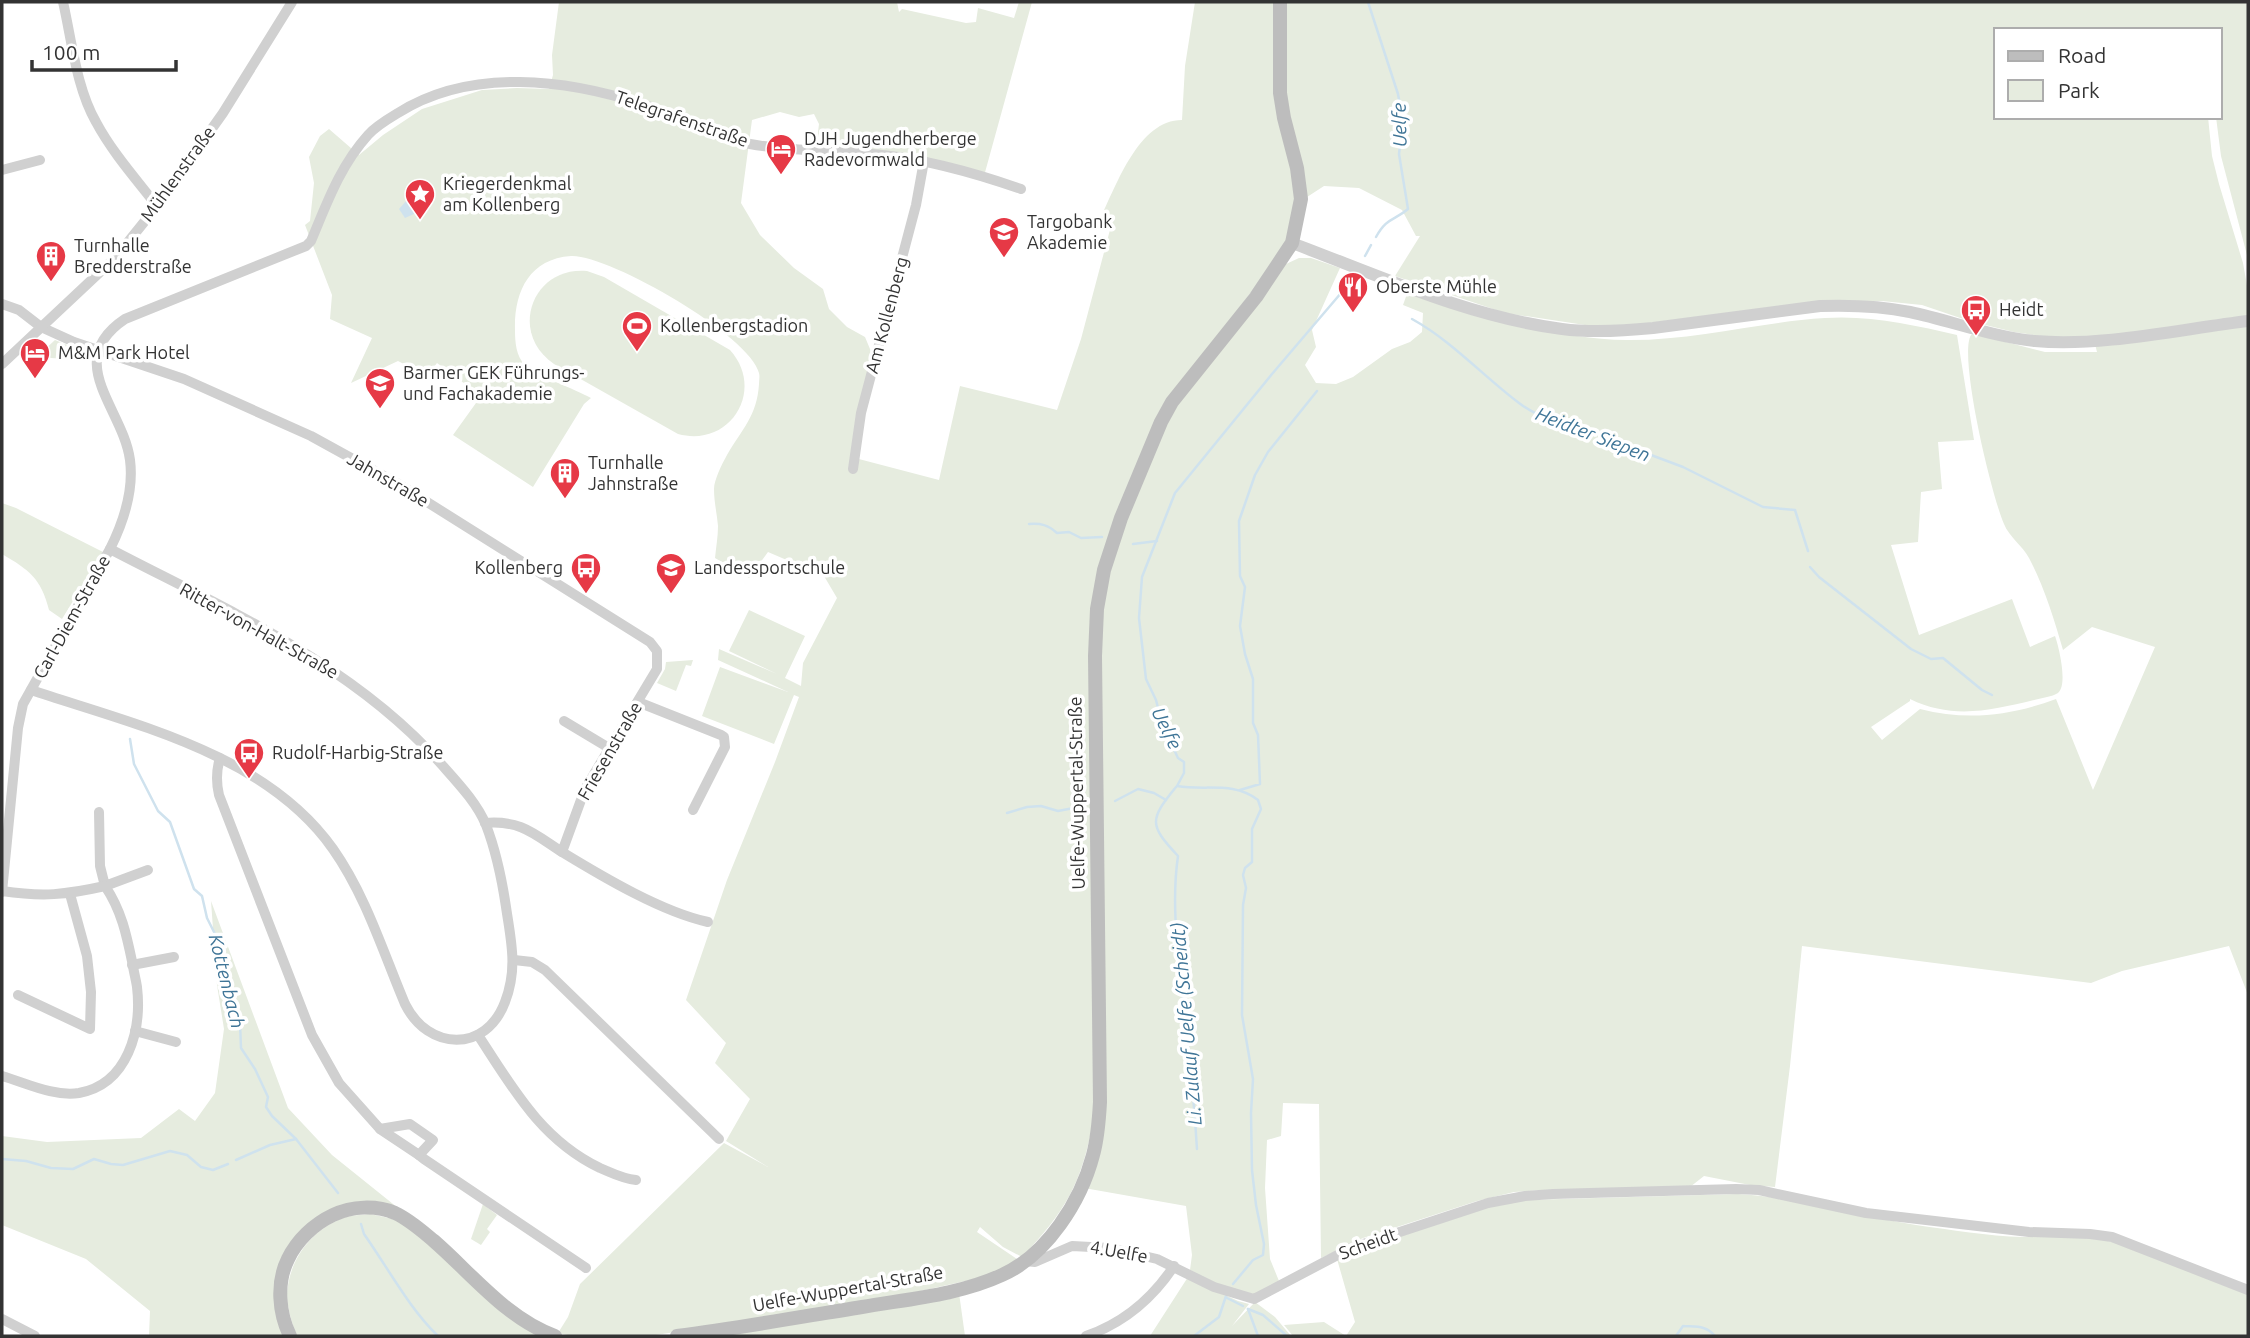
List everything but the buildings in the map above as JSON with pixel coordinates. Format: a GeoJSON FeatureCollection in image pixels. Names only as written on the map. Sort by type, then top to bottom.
{"type":"FeatureCollection","features":[{"type":"Feature","properties":{"kind":"main road","name":"Uelfe-Wuppertal-Straße"},"geometry":{"type":"LineString","coordinates":[[677,1336],[958,1289],[1001,1276],[1026,1261],[1051,1234],[1081,1187],[1093,1156],[1099,1122],[1098,593],[1112,544],[1135,482],[1172,402],[1256,297],[1292,243],[1301,200],[1297,168],[1283,118],[1280,93],[1280,2]]}},
{"type":"Feature","properties":{"kind":"main road"},"geometry":{"type":"LineString","coordinates":[[290,1336],[280,1296],[283,1272],[289,1257],[304,1237],[320,1223],[343,1211],[365,1208],[387,1210],[413,1224],[502,1303],[533,1325],[555,1336]]}},
{"type":"Feature","properties":{"kind":"street"},"geometry":{"type":"LineString","coordinates":[[63,2],[78,73],[90,111],[125,165],[157,206]]}},
{"type":"Feature","properties":{"kind":"street","name":"Mühlenstraße"},"geometry":{"type":"LineString","coordinates":[[41,327],[116,257],[157,206],[223,113],[292,2]]}},
{"type":"Feature","properties":{"kind":"street","name":"Telegrafenstraße"},"geometry":{"type":"LineString","coordinates":[[97,348],[109,332],[125,319],[306,246],[338,177],[370,133],[405,108],[455,89],[518,82],[575,87],[647,105],[750,144],[834,150],[924,161],[1021,189]]}},
{"type":"Feature","properties":{"kind":"street"},"geometry":{"type":"LineString","coordinates":[[2,170],[40,159]]}},
{"type":"Feature","properties":{"kind":"street","name":"Am Kollenberg"},"geometry":{"type":"LineString","coordinates":[[853,469],[861,413],[916,205],[924,161]]}},
{"type":"Feature","properties":{"kind":"street"},"geometry":{"type":"LineString","coordinates":[[1292,243],[1473,310],[1563,329],[1625,331],[1819,306],[1846,305],[1909,312],[2014,338],[2064,342],[2097,341],[2248,321]]}},
{"type":"Feature","properties":{"kind":"street"},"geometry":{"type":"LineString","coordinates":[[2,304],[19,310],[41,327],[74,342],[97,348]]}},
{"type":"Feature","properties":{"kind":"street"},"geometry":{"type":"LineString","coordinates":[[2,364],[41,327]]}},
{"type":"Feature","properties":{"kind":"street","name":"Carl-Diem-Straße"},"geometry":{"type":"LineString","coordinates":[[2,891],[23,704],[118,534],[128,501],[130,462],[123,432],[102,388],[97,348]]}},
{"type":"Feature","properties":{"kind":"street","name":"Jahnstraße"},"geometry":{"type":"LineString","coordinates":[[97,348],[184,379],[264,414],[376,471],[636,633],[650,642],[657,651]]}},
{"type":"Feature","properties":{"kind":"street","name":"Ritter-von-Halt-Straße"},"geometry":{"type":"LineString","coordinates":[[110,549],[290,644],[365,694],[416,736],[463,789],[485,823],[505,897],[514,960],[505,1004],[496,1020],[478,1035]]}},
{"type":"Feature","properties":{"kind":"street","name":"Friesenstraße"},"geometry":{"type":"LineString","coordinates":[[562,852],[584,789],[657,669],[657,651]]}},
{"type":"Feature","properties":{"kind":"street"},"geometry":{"type":"LineString","coordinates":[[31,690],[162,734],[220,758],[263,781],[286,798],[334,849],[374,925],[411,1017],[438,1037],[459,1040],[478,1035],[516,1094],[565,1147],[616,1176],[636,1180]]}},
{"type":"Feature","properties":{"kind":"street"},"geometry":{"type":"LineString","coordinates":[[638,702],[724,737],[724,747],[693,810]]}},
{"type":"Feature","properties":{"kind":"street"},"geometry":{"type":"LineString","coordinates":[[564,720],[609,748]]}},
{"type":"Feature","properties":{"kind":"street"},"geometry":{"type":"LineString","coordinates":[[220,758],[216,769],[219,795],[312,1035],[338,1083],[380,1129],[586,1268]]}},
{"type":"Feature","properties":{"kind":"street"},"geometry":{"type":"LineString","coordinates":[[2,1076],[66,1094],[91,1090],[120,1069],[135,1031],[137,985],[120,912],[105,886],[100,866],[99,812]]}},
{"type":"Feature","properties":{"kind":"street"},"geometry":{"type":"LineString","coordinates":[[485,823],[522,826],[562,852],[666,908],[692,919],[708,922]]}},
{"type":"Feature","properties":{"kind":"street"},"geometry":{"type":"LineString","coordinates":[[2,891],[35,896],[71,894],[105,886],[148,870]]}},
{"type":"Feature","properties":{"kind":"street"},"geometry":{"type":"LineString","coordinates":[[18,995],[90,1029],[88,957],[71,894]]}},
{"type":"Feature","properties":{"kind":"street"},"geometry":{"type":"LineString","coordinates":[[132,965],[174,957]]}},
{"type":"Feature","properties":{"kind":"street"},"geometry":{"type":"LineString","coordinates":[[514,960],[532,962],[545,970],[719,1139]]}},
{"type":"Feature","properties":{"kind":"street"},"geometry":{"type":"LineString","coordinates":[[135,1031],[176,1042]]}},
{"type":"Feature","properties":{"kind":"street"},"geometry":{"type":"LineString","coordinates":[[380,1129],[410,1124],[433,1140],[419,1155]]}},
{"type":"Feature","properties":{"kind":"street","name":"Scheidt"},"geometry":{"type":"LineString","coordinates":[[1254,1299],[1351,1248],[1488,1203],[1553,1194],[1759,1190],[1866,1213],[2029,1232],[2112,1237],[2248,1290]]}},
{"type":"Feature","properties":{"kind":"street","name":"4.Uelfe"},"geometry":{"type":"LineString","coordinates":[[1026,1261],[1035,1262],[1062,1249],[1083,1245],[1148,1256],[1214,1287],[1254,1299]]}},
{"type":"Feature","properties":{"kind":"street","name":"4.Uelfe"},"geometry":{"type":"LineString","coordinates":[[1086,1336],[1122,1321],[1153,1294],[1174,1266]]}},
{"type":"Feature","properties":{"kind":"street"},"geometry":{"type":"LineString","coordinates":[[2,1319],[34,1336]]}},
{"type":"Feature","properties":{"kind":"green space"},"geometry":{"type":"Polygon","coordinates":[[[559,2],[897,2],[899,12],[902,9],[966,23],[976,22],[978,8],[1014,18],[1019,2],[1032,2],[984,176],[924,160],[816,148],[819,124],[814,114],[799,117],[780,112],[752,120],[741,203],[760,235],[794,268],[823,289],[829,309],[847,327],[865,337],[875,361],[855,458],[939,480],[960,386],[1057,410],[1081,339],[1111,226],[1101,217],[1122,172],[1142,142],[1153,131],[1167,123],[1182,120],[1185,66],[1195,2],[1275,2],[1296,202],[1284,249],[1169,400],[1096,596],[1093,1121],[1089,1143],[1070,1195],[1050,1225],[1022,1257],[1003,1247],[980,1227],[977,1232],[1017,1259],[1003,1270],[907,1294],[649,1336],[573,1336],[558,1333],[568,1317],[580,1284],[724,1143],[768,1167],[726,1141],[750,1099],[715,1063],[726,1043],[686,1000],[727,880],[799,697],[794,695],[774,744],[702,716],[720,667],[788,692],[718,660],[719,649],[777,674],[729,651],[749,610],[805,636],[785,678],[801,686],[803,663],[837,598],[824,576],[768,552],[749,578],[715,558],[718,526],[715,481],[752,414],[758,395],[759,373],[750,357],[706,319],[645,282],[615,268],[589,259],[571,256],[556,258],[535,271],[521,291],[515,316],[515,330],[517,349],[522,361],[537,373],[591,398],[584,404],[533,487],[453,435],[481,396],[437,363],[427,376],[398,361],[351,383],[372,338],[330,319],[332,295],[305,225],[310,221],[314,183],[309,157],[320,136],[329,129],[359,155],[422,109],[482,90],[549,89],[553,75],[552,55],[559,2]]]}},
{"type":"Feature","properties":{"kind":"green space"},"geometry":{"type":"Polygon","coordinates":[[[1284,2],[2248,2],[2248,259],[2221,156],[2216,119],[2222,119],[2222,28],[1994,28],[1994,119],[2208,119],[2212,156],[2243,263],[2248,291],[2248,318],[2098,338],[2048,337],[2014,332],[1969,321],[1922,305],[1882,301],[1819,301],[1626,326],[1585,325],[1505,313],[1395,276],[1420,236],[1416,236],[1402,210],[1359,188],[1324,186],[1304,199],[1285,102],[1284,2]]]}},
{"type":"Feature","properties":{"kind":"green space"},"geometry":{"type":"Polygon","coordinates":[[[1299,258],[1311,258],[1340,268],[1312,330],[1316,347],[1305,365],[1316,383],[1336,384],[1353,377],[1392,349],[1410,342],[1422,332],[1423,313],[1403,305],[1408,291],[1518,323],[1575,336],[1603,339],[1679,337],[1842,317],[1892,322],[1957,335],[1974,440],[1938,442],[1942,489],[1921,492],[1918,542],[1891,545],[1919,635],[2012,599],[2030,647],[2055,636],[2062,666],[2061,689],[2050,696],[1978,711],[1944,710],[1910,699],[1871,727],[1882,740],[1920,709],[1955,715],[1988,715],[2056,699],[2093,790],[2155,647],[2092,627],[2063,650],[2034,569],[2006,529],[1999,509],[1985,458],[1973,397],[1968,348],[1971,335],[2045,352],[2097,352],[2095,344],[2248,324],[2248,995],[2229,946],[2122,971],[2091,983],[1802,946],[1775,1187],[1704,1176],[1690,1187],[1514,1192],[1477,1201],[1363,1238],[1321,1258],[1319,1104],[1283,1103],[1281,1136],[1267,1140],[1265,1188],[1270,1259],[1279,1281],[1254,1294],[1230,1290],[1190,1270],[1192,1255],[1186,1206],[1084,1188],[1097,1156],[1099,633],[1113,549],[1175,403],[1286,264],[1299,258]]]}},
{"type":"Feature","properties":{"kind":"green space","name":"Kollenbergstadion"},"geometry":{"type":"Polygon","coordinates":[[[587,271],[604,277],[730,350],[740,366],[744,382],[743,398],[737,412],[727,424],[713,432],[697,436],[678,434],[554,364],[540,351],[532,336],[530,320],[533,304],[540,290],[552,279],[568,272],[587,271]]]}},
{"type":"Feature","properties":{"kind":"green space"},"geometry":{"type":"Polygon","coordinates":[[[55,340],[82,351],[86,356],[72,358],[71,354],[67,354],[67,359],[51,358],[41,353],[55,340]]]}},
{"type":"Feature","properties":{"kind":"green space"},"geometry":{"type":"Polygon","coordinates":[[[2,503],[103,552],[62,619],[49,610],[42,590],[33,576],[2,554],[2,503]]]}},
{"type":"Feature","properties":{"kind":"green space"},"geometry":{"type":"Polygon","coordinates":[[[693,660],[691,666],[686,665],[676,691],[657,683],[666,662],[693,660]]]}},
{"type":"Feature","properties":{"kind":"green space"},"geometry":{"type":"Polygon","coordinates":[[[211,901],[288,1108],[332,1155],[398,1208],[342,1208],[286,1256],[286,1336],[149,1336],[150,1311],[86,1259],[2,1225],[2,1136],[47,1142],[141,1138],[179,1109],[195,1121],[215,1093],[224,1029],[217,985],[211,901]]]}},
{"type":"Feature","properties":{"kind":"green space"},"geometry":{"type":"Polygon","coordinates":[[[1738,1194],[1969,1232],[2103,1240],[2157,1256],[2248,1293],[2248,1336],[1346,1336],[1355,1322],[1337,1259],[1489,1207],[1526,1200],[1738,1194]]]}},
{"type":"Feature","properties":{"kind":"green space"},"geometry":{"type":"Polygon","coordinates":[[[483,1204],[497,1215],[487,1229],[490,1232],[481,1245],[471,1239],[483,1204]]]}},
{"type":"Feature","properties":{"kind":"green space"},"geometry":{"type":"Polygon","coordinates":[[[370,1214],[403,1221],[546,1336],[297,1336],[287,1294],[297,1258],[312,1238],[331,1223],[346,1217],[370,1214]]]}},
{"type":"Feature","properties":{"kind":"green space"},"geometry":{"type":"Polygon","coordinates":[[[1188,1277],[1249,1304],[1232,1326],[1255,1302],[1275,1317],[1291,1336],[1150,1336],[1188,1277]]]}},
{"type":"Feature","properties":{"kind":"green space"},"geometry":{"type":"Polygon","coordinates":[[[959,1293],[965,1336],[701,1336],[959,1293]]]}},
{"type":"Feature","properties":{"kind":"green space"},"geometry":{"type":"Polygon","coordinates":[[[1324,1322],[1346,1336],[1293,1336],[1284,1325],[1324,1322]]]}},
{"type":"Feature","properties":{"kind":"water"},"geometry":{"type":"Polygon","coordinates":[[[427,192],[429,197],[425,209],[405,218],[399,209],[407,200],[427,192]]]}},
{"type":"Feature","properties":{"kind":"waterway","name":"Uelfe"},"geometry":{"type":"LineString","coordinates":[[1368,2],[1398,94],[1403,122],[1399,154],[1408,209],[1387,223],[1376,237]]}},
{"type":"Feature","properties":{"kind":"waterway","name":"Uelfe"},"geometry":{"type":"LineString","coordinates":[[1365,256],[1371,245]]}},
{"type":"Feature","properties":{"kind":"waterway","name":"Uelfe"},"geometry":{"type":"LineString","coordinates":[[1233,1284],[1253,1260],[1263,1255],[1264,1244],[1252,1170],[1253,1079],[1242,1015],[1243,905],[1246,888],[1243,875],[1245,868],[1252,862],[1252,829],[1261,809],[1258,800],[1239,790],[1177,786],[1184,773],[1184,762],[1178,758],[1162,724],[1156,700],[1146,679],[1139,618],[1142,577],[1175,493],[1353,279]]}},
{"type":"Feature","properties":{"kind":"waterway","name":"Heidter Siepen"},"geometry":{"type":"LineString","coordinates":[[1412,319],[1454,348],[1529,410],[1563,424],[1611,437],[1619,443],[1683,467],[1763,507],[1795,510],[1808,551]]}},
{"type":"Feature","properties":{"kind":"waterway"},"geometry":{"type":"LineString","coordinates":[[1240,790],[1260,784],[1258,735],[1253,723],[1253,679],[1240,626],[1245,587],[1240,576],[1239,521],[1255,475],[1268,452],[1317,391]]}},
{"type":"Feature","properties":{"kind":"waterway"},"geometry":{"type":"LineString","coordinates":[[1029,524],[1044,525],[1057,533],[1069,532],[1081,538],[1102,537]]}},
{"type":"Feature","properties":{"kind":"waterway"},"geometry":{"type":"LineString","coordinates":[[1133,544],[1157,541]]}},
{"type":"Feature","properties":{"kind":"waterway","name":"Heidter Siepen"},"geometry":{"type":"LineString","coordinates":[[1810,567],[1911,649],[1931,659],[1943,658],[1992,695]]}},
{"type":"Feature","properties":{"kind":"waterway","name":"Kottenbach"},"geometry":{"type":"LineString","coordinates":[[130,739],[134,764],[158,811],[170,822],[194,889],[202,896],[207,918],[219,942],[231,1006],[240,1024],[241,1048],[255,1069],[268,1097],[266,1107],[296,1139]]}},
{"type":"Feature","properties":{"kind":"waterway","name":"Li. Zulauf Uelfe (Scheidt)"},"geometry":{"type":"LineString","coordinates":[[1176,787],[1161,807],[1156,822],[1162,837],[1178,856],[1176,928],[1197,1149]]}},
{"type":"Feature","properties":{"kind":"waterway"},"geometry":{"type":"LineString","coordinates":[[1115,801],[1138,789],[1154,793],[1166,800]]}},
{"type":"Feature","properties":{"kind":"waterway"},"geometry":{"type":"LineString","coordinates":[[1007,813],[1027,807],[1041,806],[1058,811],[1079,807]]}},
{"type":"Feature","properties":{"kind":"waterway","name":"Kottenbach"},"geometry":{"type":"LineString","coordinates":[[236,1160],[270,1145],[296,1139],[338,1193]]}},
{"type":"Feature","properties":{"kind":"waterway"},"geometry":{"type":"LineString","coordinates":[[2,1159],[73,1169],[94,1159],[123,1165],[170,1151],[187,1155],[201,1167],[213,1170],[228,1164]]}},
{"type":"Feature","properties":{"kind":"waterway"},"geometry":{"type":"LineString","coordinates":[[361,1224],[364,1234],[399,1287],[438,1336]]}},
{"type":"Feature","properties":{"kind":"waterway","name":"Uelfe"},"geometry":{"type":"LineString","coordinates":[[1194,1336],[1219,1317],[1226,1296]]}},
{"type":"Feature","properties":{"kind":"waterway"},"geometry":{"type":"LineString","coordinates":[[1227,1298],[1243,1306]]}},
{"type":"Feature","properties":{"kind":"waterway"},"geometry":{"type":"LineString","coordinates":[[1248,1309],[1263,1315],[1287,1336]]}},
{"type":"Feature","properties":{"kind":"waterway"},"geometry":{"type":"LineString","coordinates":[[1248,1309],[1258,1336]]}},
{"type":"Feature","properties":{"kind":"waterway"},"geometry":{"type":"LineString","coordinates":[[1676,1336],[1683,1326],[1704,1328],[1715,1336]]}},
{"type":"Feature","properties":{"kind":"place","name":"DJH Jugendherberge Radevormwald"},"geometry":{"type":"Point","coordinates":[781,176]}},
{"type":"Feature","properties":{"kind":"place","name":"Kriegerdenkmal am Kollenberg"},"geometry":{"type":"Point","coordinates":[420,221]}},
{"type":"Feature","properties":{"kind":"place","name":"Targobank Akademie"},"geometry":{"type":"Point","coordinates":[1004,259]}},
{"type":"Feature","properties":{"kind":"place","name":"Turnhalle Bredderstraße"},"geometry":{"type":"Point","coordinates":[51,283]}},
{"type":"Feature","properties":{"kind":"place","name":"Oberste Mühle"},"geometry":{"type":"Point","coordinates":[1353,314]}},
{"type":"Feature","properties":{"kind":"place","name":"Heidt"},"geometry":{"type":"Point","coordinates":[1976,337]}},
{"type":"Feature","properties":{"kind":"place","name":"Kollenbergstadion"},"geometry":{"type":"Point","coordinates":[637,353]}},
{"type":"Feature","properties":{"kind":"place","name":"M&M Park Hotel"},"geometry":{"type":"Point","coordinates":[35,380]}},
{"type":"Feature","properties":{"kind":"place","name":"Barmer GEK Führungs- und Fachakademie"},"geometry":{"type":"Point","coordinates":[380,410]}},
{"type":"Feature","properties":{"kind":"place","name":"Turnhalle Jahnstraße"},"geometry":{"type":"Point","coordinates":[565,500]}},
{"type":"Feature","properties":{"kind":"place","name":"Kollenberg"},"geometry":{"type":"Point","coordinates":[586,595]}},
{"type":"Feature","properties":{"kind":"place","name":"Landessportschule"},"geometry":{"type":"Point","coordinates":[671,595]}},
{"type":"Feature","properties":{"kind":"place","name":"Rudolf-Harbig-Straße"},"geometry":{"type":"Point","coordinates":[249,780]}}]}
